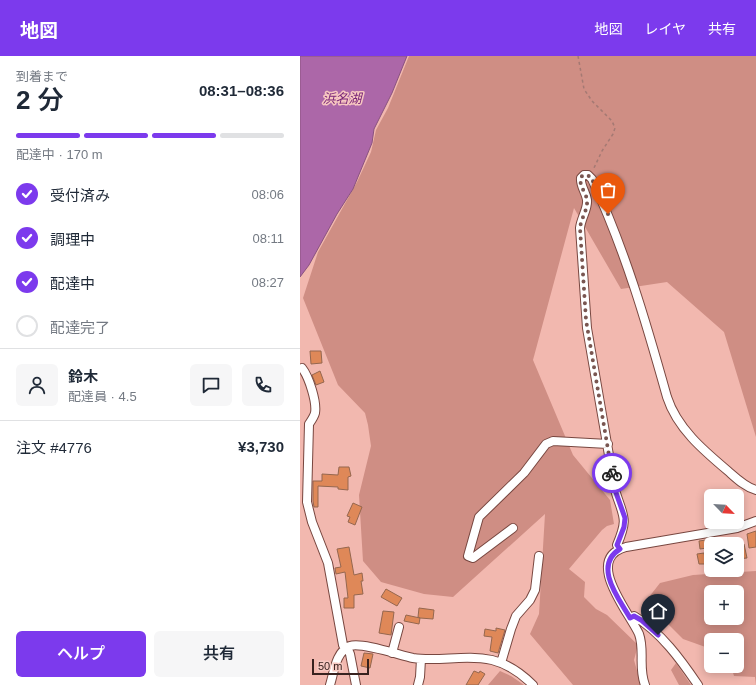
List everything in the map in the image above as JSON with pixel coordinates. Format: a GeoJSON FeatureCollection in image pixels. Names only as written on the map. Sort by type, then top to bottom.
{"type":"FeatureCollection","features":[{"type":"Feature","properties":{"kind":"street"},"geometry":{"type":"LineString","coordinates":[[620,549],[617,545],[624,527],[625,518],[615,490],[585,313],[580,228],[581,219],[587,206],[587,201],[580,180],[584,175],[591,176],[613,225],[629,269],[672,410],[703,450],[743,483],[756,490]]}},
{"type":"Feature","properties":{"kind":"street"},"geometry":{"type":"LineString","coordinates":[[302,368],[306,373],[313,395],[315,410],[314,416],[309,424],[307,502],[312,522],[328,563],[343,645],[350,654],[356,685]]}},
{"type":"Feature","properties":{"kind":"street"},"geometry":{"type":"LineString","coordinates":[[513,528],[473,558],[468,556],[479,517],[528,468],[546,444],[553,441],[603,445],[608,444]]}},
{"type":"Feature","properties":{"kind":"street"},"geometry":{"type":"LineString","coordinates":[[645,685],[641,673],[640,638],[613,589],[608,573],[610,559],[615,552],[626,546],[737,528],[756,522]]}},
{"type":"Feature","properties":{"kind":"street"},"geometry":{"type":"LineString","coordinates":[[501,663],[516,616],[530,600],[535,590],[539,556]]}},
{"type":"Feature","properties":{"kind":"street"},"geometry":{"type":"LineString","coordinates":[[630,618],[634,616],[641,620],[662,639],[698,685]]}},
{"type":"Feature","properties":{"kind":"street"},"geometry":{"type":"LineString","coordinates":[[392,653],[398,626]]}},
{"type":"Feature","properties":{"kind":"street"},"geometry":{"type":"LineString","coordinates":[[330,685],[339,656],[346,648],[357,645],[421,659],[435,660],[473,657],[488,660],[501,663],[521,674],[533,685]]}},
{"type":"Feature","properties":{"kind":"street"},"geometry":{"type":"LineString","coordinates":[[418,685],[421,659]]}},
{"type":"Feature","properties":{"kind":"path"},"geometry":{"type":"LineString","coordinates":[[578,56],[584,89],[592,102],[612,121],[615,128],[613,134],[602,151],[591,176]]}},
{"type":"Feature","properties":{"kind":"shaded area"},"geometry":{"type":"Polygon","coordinates":[[[409,56],[756,56],[756,437],[724,332],[667,282],[621,289],[574,208],[533,360],[573,455],[610,500],[614,524],[607,526],[602,530],[569,569],[585,582],[584,597],[596,609],[607,615],[638,645],[634,660],[641,685],[573,685],[530,634],[539,614],[545,514],[453,597],[424,594],[381,582],[363,561],[359,495],[371,446],[368,425],[365,413],[338,385],[303,298],[318,252],[357,182],[371,152],[376,130],[388,108],[409,56]]]}},
{"type":"Feature","properties":{"kind":"shaded area"},"geometry":{"type":"Polygon","coordinates":[[[756,571],[756,685],[755,677],[734,676],[733,673],[744,673],[744,633],[704,633],[704,646],[683,639],[657,613],[649,597],[660,583],[693,575],[704,574],[704,577],[744,577],[744,572],[756,571]]]}},
{"type":"Feature","properties":{"kind":"shaded area"},"geometry":{"type":"Polygon","coordinates":[[[676,663],[691,685],[679,685],[671,670],[676,663]]]}},
{"type":"Feature","properties":{"kind":"shaded area"},"geometry":{"type":"Polygon","coordinates":[[[500,671],[511,676],[524,685],[488,685],[500,671]]]}},
{"type":"Feature","properties":{"kind":"water","name":"浜名湖"},"geometry":{"type":"Polygon","coordinates":[[[300,56],[407,56],[392,93],[374,129],[372,143],[353,189],[337,214],[309,265],[300,277],[300,56]]]}},
{"type":"Feature","properties":{"kind":"building"},"geometry":{"type":"Polygon","coordinates":[[[310,351],[321,351],[322,363],[311,364],[310,351]]]}},
{"type":"Feature","properties":{"kind":"building"},"geometry":{"type":"Polygon","coordinates":[[[320,371],[324,382],[316,385],[312,375],[320,371]]]}},
{"type":"Feature","properties":{"kind":"building"},"geometry":{"type":"Polygon","coordinates":[[[339,467],[349,467],[351,476],[348,477],[348,490],[338,489],[338,487],[318,486],[318,507],[314,507],[313,481],[322,481],[322,474],[338,475],[339,467]]]}},
{"type":"Feature","properties":{"kind":"building"},"geometry":{"type":"Polygon","coordinates":[[[353,503],[362,507],[355,525],[348,522],[350,517],[347,516],[353,503]]]}},
{"type":"Feature","properties":{"kind":"building"},"geometry":{"type":"Polygon","coordinates":[[[756,531],[756,547],[749,548],[747,534],[756,531]]]}},
{"type":"Feature","properties":{"kind":"building"},"geometry":{"type":"Polygon","coordinates":[[[704,540],[704,548],[700,549],[699,541],[704,540]]]}},
{"type":"Feature","properties":{"kind":"building"},"geometry":{"type":"Polygon","coordinates":[[[744,544],[747,558],[744,558],[744,544]]]}},
{"type":"Feature","properties":{"kind":"building"},"geometry":{"type":"Polygon","coordinates":[[[349,547],[354,575],[362,573],[363,581],[361,581],[363,594],[354,595],[354,608],[344,608],[344,598],[348,598],[345,572],[336,574],[335,568],[341,567],[337,549],[349,547]]]}},
{"type":"Feature","properties":{"kind":"building"},"geometry":{"type":"Polygon","coordinates":[[[704,553],[704,564],[699,564],[697,554],[704,553]]]}},
{"type":"Feature","properties":{"kind":"building"},"geometry":{"type":"Polygon","coordinates":[[[386,589],[402,598],[397,606],[381,597],[386,589]]]}},
{"type":"Feature","properties":{"kind":"building"},"geometry":{"type":"Polygon","coordinates":[[[419,608],[434,610],[433,619],[418,617],[419,608]]]}},
{"type":"Feature","properties":{"kind":"building"},"geometry":{"type":"Polygon","coordinates":[[[383,611],[394,612],[391,635],[379,633],[383,611]]]}},
{"type":"Feature","properties":{"kind":"building"},"geometry":{"type":"Polygon","coordinates":[[[406,615],[420,618],[419,624],[404,621],[406,615]]]}},
{"type":"Feature","properties":{"kind":"building"},"geometry":{"type":"Polygon","coordinates":[[[496,628],[505,630],[498,653],[490,651],[492,637],[484,636],[485,629],[496,631],[496,628]]]}},
{"type":"Feature","properties":{"kind":"building"},"geometry":{"type":"Polygon","coordinates":[[[364,653],[373,654],[370,668],[361,666],[364,653]]]}},
{"type":"Feature","properties":{"kind":"building"},"geometry":{"type":"Polygon","coordinates":[[[474,671],[479,673],[480,671],[485,674],[478,685],[466,685],[474,671]]]}},
{"type":"Feature","properties":{"kind":"way so far"},"geometry":{"type":"LineString","coordinates":[[608,214],[591,177],[588,175],[582,176],[580,182],[587,201],[587,206],[580,224],[586,320],[612,473]]}},
{"type":"Feature","properties":{"kind":"route"},"geometry":{"type":"LineString","coordinates":[[612,473],[615,490],[625,518],[625,523],[617,545],[620,549],[615,552],[609,563],[608,573],[610,584],[630,618],[634,616],[641,620],[658,635]]}}]}
